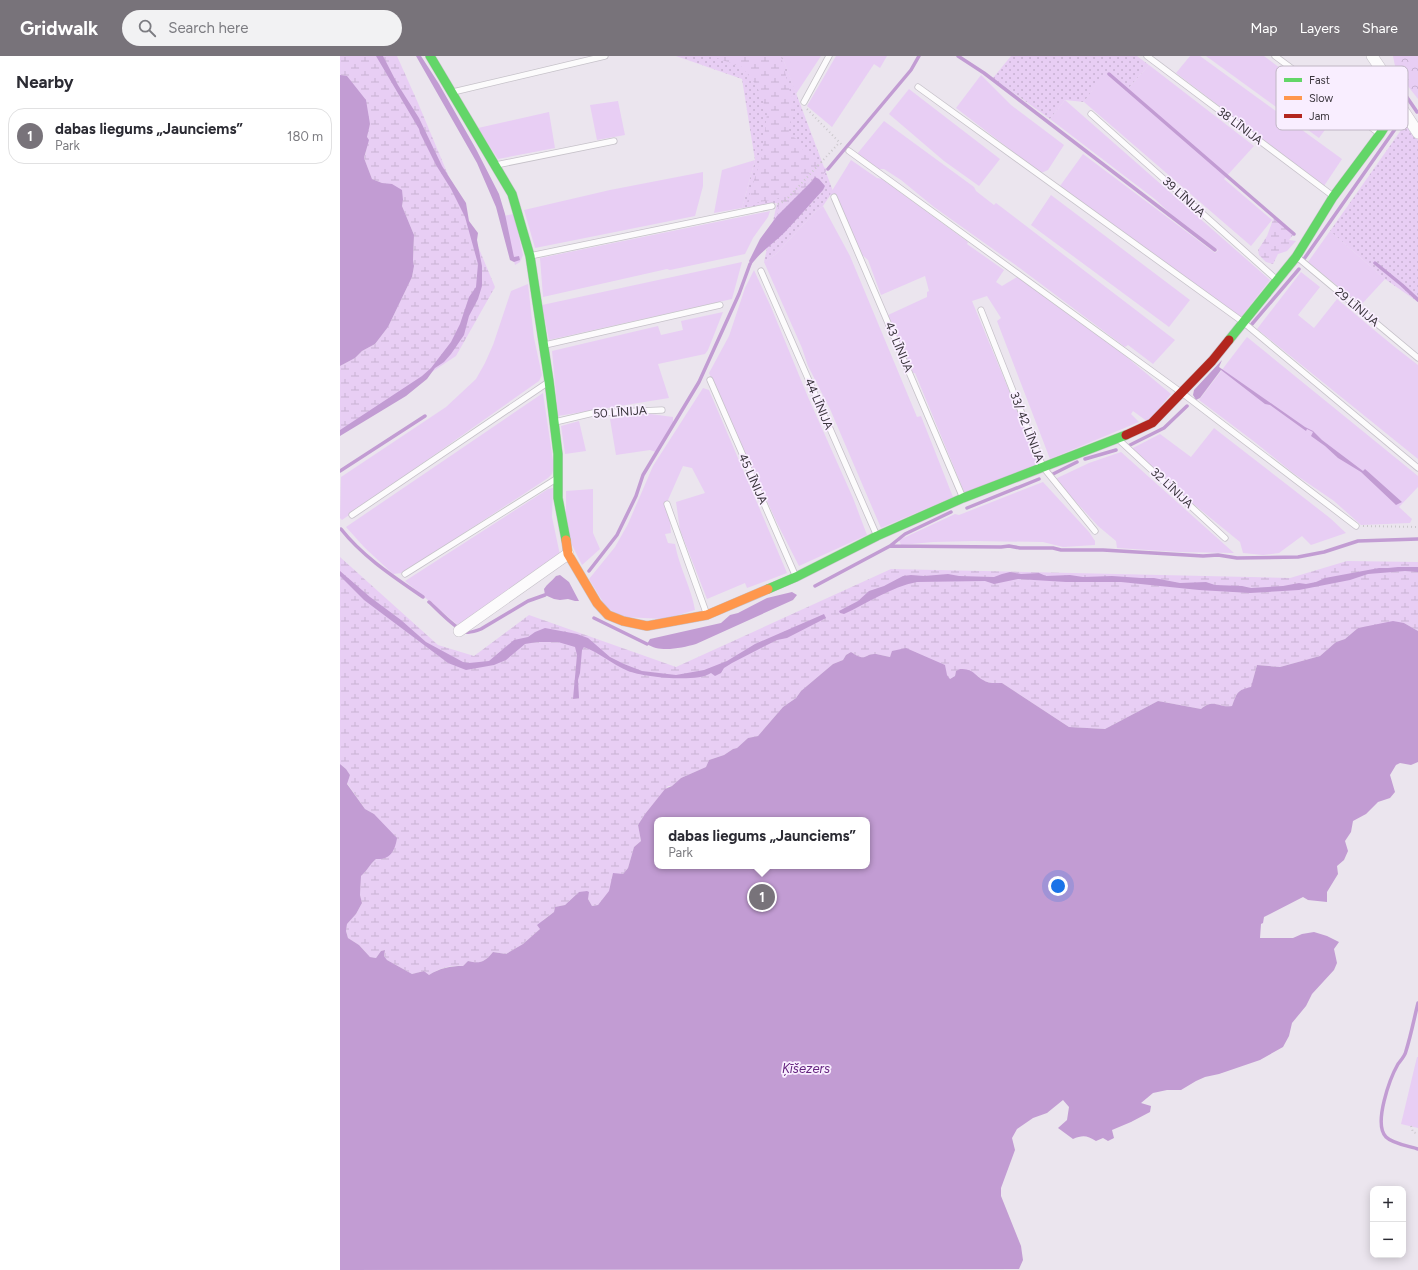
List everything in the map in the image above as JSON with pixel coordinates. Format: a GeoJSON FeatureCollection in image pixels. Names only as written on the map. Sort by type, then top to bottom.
{"type":"FeatureCollection","features":[{"type":"Feature","properties":{"kind":"street"},"geometry":{"type":"LineString","coordinates":[[430,56],[512,194],[530,256],[549,381],[558,454],[558,498],[568,554],[597,603],[608,615],[623,621],[647,626],[707,615],[796,577],[877,536],[963,498],[1118,439],[1152,423],[1212,361],[1296,257],[1333,196],[1383,130]]}},
{"type":"Feature","properties":{"kind":"street"},"geometry":{"type":"LineString","coordinates":[[1372,56],[1379,66]]}},
{"type":"Feature","properties":{"kind":"street"},"geometry":{"type":"LineString","coordinates":[[1408,118],[1418,133]]}},
{"type":"Feature","properties":{"kind":"street"},"geometry":{"type":"LineString","coordinates":[[459,631],[568,554]]}},
{"type":"Feature","properties":{"kind":"lane"},"geometry":{"type":"LineString","coordinates":[[452,92],[605,56]]}},
{"type":"Feature","properties":{"kind":"lane"},"geometry":{"type":"LineString","coordinates":[[804,102],[829,56]]}},
{"type":"Feature","properties":{"kind":"lane","name":"38 LĪNIJA"},"geometry":{"type":"LineString","coordinates":[[1146,56],[1333,196]]}},
{"type":"Feature","properties":{"kind":"lane"},"geometry":{"type":"LineString","coordinates":[[1275,56],[1288,66]]}},
{"type":"Feature","properties":{"kind":"lane"},"geometry":{"type":"LineString","coordinates":[[918,87],[1243,322],[1418,468]]}},
{"type":"Feature","properties":{"kind":"lane","name":"39 LĪNIJA"},"geometry":{"type":"LineString","coordinates":[[1091,114],[1277,280]]}},
{"type":"Feature","properties":{"kind":"lane"},"geometry":{"type":"LineString","coordinates":[[1375,130],[1380,134]]}},
{"type":"Feature","properties":{"kind":"lane"},"geometry":{"type":"LineString","coordinates":[[496,165],[614,141]]}},
{"type":"Feature","properties":{"kind":"lane"},"geometry":{"type":"LineString","coordinates":[[849,151],[1182,393],[1356,526]]}},
{"type":"Feature","properties":{"kind":"lane","name":"43 LĪNIJA"},"geometry":{"type":"LineString","coordinates":[[834,197],[963,498]]}},
{"type":"Feature","properties":{"kind":"lane"},"geometry":{"type":"LineString","coordinates":[[530,256],[772,206]]}},
{"type":"Feature","properties":{"kind":"lane","name":"29 LĪNIJA"},"geometry":{"type":"LineString","coordinates":[[1296,257],[1418,358]]}},
{"type":"Feature","properties":{"kind":"lane","name":"44 LĪNIJA"},"geometry":{"type":"LineString","coordinates":[[762,271],[877,536]]}},
{"type":"Feature","properties":{"kind":"lane"},"geometry":{"type":"LineString","coordinates":[[543,345],[720,305]]}},
{"type":"Feature","properties":{"kind":"lane","name":"33/ 42 LĪNIJA"},"geometry":{"type":"LineString","coordinates":[[982,310],[1043,467],[1095,531]]}},
{"type":"Feature","properties":{"kind":"lane","name":"45 LĪNIJA"},"geometry":{"type":"LineString","coordinates":[[710,380],[796,577]]}},
{"type":"Feature","properties":{"kind":"lane"},"geometry":{"type":"LineString","coordinates":[[352,515],[549,381]]}},
{"type":"Feature","properties":{"kind":"lane","name":"50 LĪNIJA"},"geometry":{"type":"LineString","coordinates":[[554,422],[593,413],[662,410]]}},
{"type":"Feature","properties":{"kind":"lane","name":"32 LĪNIJA"},"geometry":{"type":"LineString","coordinates":[[1118,439],[1225,538]]}},
{"type":"Feature","properties":{"kind":"lane"},"geometry":{"type":"LineString","coordinates":[[405,574],[558,478]]}},
{"type":"Feature","properties":{"kind":"lane"},"geometry":{"type":"LineString","coordinates":[[667,504],[707,615]]}},
{"type":"Feature","properties":{"kind":"path"},"geometry":{"type":"LineString","coordinates":[[804,102],[806,108],[842,146]]}},
{"type":"Feature","properties":{"kind":"path"},"geometry":{"type":"LineString","coordinates":[[772,206],[785,201],[839,143]]}},
{"type":"Feature","properties":{"kind":"path"},"geometry":{"type":"LineString","coordinates":[[1356,526],[1418,527]]}},
{"type":"Feature","properties":{"kind":"path"},"geometry":{"type":"LineString","coordinates":[[1411,1126],[1413,1132],[1418,1134]]}},
{"type":"Feature","properties":{"kind":"green space"},"geometry":{"type":"Polygon","coordinates":[[[340,56],[397,56],[495,287],[456,356],[340,433],[340,366],[355,358],[362,351],[375,344],[388,327],[412,277],[414,266],[414,235],[402,206],[403,200],[388,184],[372,179],[364,158],[370,124],[340,75],[340,56]]]}},
{"type":"Feature","properties":{"kind":"green space"},"geometry":{"type":"Polygon","coordinates":[[[676,56],[782,56],[833,191],[823,206],[816,211],[776,254],[764,262],[777,203],[742,208],[755,160],[742,79],[676,56]]]}},
{"type":"Feature","properties":{"kind":"green space"},"geometry":{"type":"Polygon","coordinates":[[[711,56],[781,56],[794,108],[789,127],[789,134],[798,140],[800,147],[823,167],[828,169],[819,179],[814,178],[777,216],[780,198],[746,205],[761,161],[767,114],[763,100],[756,85],[742,67],[711,56]]]}},
{"type":"Feature","properties":{"kind":"green space"},"geometry":{"type":"Polygon","coordinates":[[[782,56],[821,56],[796,94],[782,56]]]}},
{"type":"Feature","properties":{"kind":"green space"},"geometry":{"type":"Polygon","coordinates":[[[836,56],[887,56],[880,68],[874,64],[832,127],[807,106],[836,56]]]}},
{"type":"Feature","properties":{"kind":"green space"},"geometry":{"type":"Polygon","coordinates":[[[1011,56],[1137,56],[1149,65],[1126,91],[1104,75],[1084,102],[1065,100],[1050,119],[993,78],[1011,56]]]}},
{"type":"Feature","properties":{"kind":"green space"},"geometry":{"type":"Polygon","coordinates":[[[1190,56],[1200,56],[1276,111],[1276,130],[1302,130],[1342,159],[1324,186],[1176,73],[1190,56]]]}},
{"type":"Feature","properties":{"kind":"green space"},"geometry":{"type":"Polygon","coordinates":[[[1206,56],[1264,56],[1277,66],[1276,66],[1276,107],[1206,56]]]}},
{"type":"Feature","properties":{"kind":"green space"},"geometry":{"type":"Polygon","coordinates":[[[1393,56],[1418,56],[1418,99],[1408,86],[1408,66],[1395,66],[1393,56]]]}},
{"type":"Feature","properties":{"kind":"green space"},"geometry":{"type":"Polygon","coordinates":[[[1149,65],[1254,146],[1224,179],[1272,220],[1251,246],[1084,102],[1104,74],[1126,91],[1149,65]]]}},
{"type":"Feature","properties":{"kind":"green space"},"geometry":{"type":"Polygon","coordinates":[[[981,75],[1011,105],[1064,145],[1048,170],[1041,173],[956,108],[981,75]]]}},
{"type":"Feature","properties":{"kind":"green space"},"geometry":{"type":"Polygon","coordinates":[[[909,89],[1000,159],[979,186],[944,161],[889,114],[909,89]]]}},
{"type":"Feature","properties":{"kind":"green space"},"geometry":{"type":"Polygon","coordinates":[[[1065,100],[1270,280],[1241,317],[1060,186],[1083,154],[1215,253],[1218,250],[1177,220],[1156,200],[1050,119],[1065,100]]]}},
{"type":"Feature","properties":{"kind":"green space"},"geometry":{"type":"Polygon","coordinates":[[[618,101],[625,135],[597,140],[590,105],[618,101]]]}},
{"type":"Feature","properties":{"kind":"green space"},"geometry":{"type":"Polygon","coordinates":[[[549,112],[555,148],[498,159],[478,128],[549,112]]]}},
{"type":"Feature","properties":{"kind":"green space"},"geometry":{"type":"Polygon","coordinates":[[[884,121],[974,187],[976,191],[994,205],[996,203],[1175,340],[1153,364],[1128,345],[1125,347],[1021,269],[934,207],[901,180],[884,169],[878,169],[857,154],[884,121]]]}},
{"type":"Feature","properties":{"kind":"green space"},"geometry":{"type":"Polygon","coordinates":[[[1408,126],[1418,140],[1418,302],[1385,279],[1330,231],[1401,130],[1408,130],[1408,126]]]}},
{"type":"Feature","properties":{"kind":"green space"},"geometry":{"type":"Polygon","coordinates":[[[1308,130],[1325,130],[1319,138],[1308,130]]]}},
{"type":"Feature","properties":{"kind":"green space"},"geometry":{"type":"Polygon","coordinates":[[[755,160],[742,208],[714,213],[722,170],[755,160]]]}},
{"type":"Feature","properties":{"kind":"green space"},"geometry":{"type":"Polygon","coordinates":[[[851,160],[877,178],[882,179],[968,242],[967,244],[1004,270],[996,282],[1002,286],[1017,277],[1123,354],[1171,394],[1148,422],[1133,411],[1131,414],[1139,422],[1050,459],[997,321],[1001,318],[987,296],[972,301],[1039,463],[965,494],[915,373],[913,373],[888,315],[927,297],[927,292],[929,291],[925,276],[881,295],[868,260],[859,252],[830,194],[851,160]]]}},
{"type":"Feature","properties":{"kind":"green space"},"geometry":{"type":"Polygon","coordinates":[[[703,172],[703,186],[695,216],[535,248],[524,210],[610,190],[703,172]]]}},
{"type":"Feature","properties":{"kind":"green space"},"geometry":{"type":"Polygon","coordinates":[[[1051,195],[1190,300],[1169,327],[1031,225],[1051,195]]]}},
{"type":"Feature","properties":{"kind":"green space"},"geometry":{"type":"Polygon","coordinates":[[[823,206],[850,256],[917,417],[921,416],[953,497],[881,528],[830,409],[808,366],[802,348],[764,262],[776,254],[816,211],[823,206]]]}},
{"type":"Feature","properties":{"kind":"green space"},"geometry":{"type":"Polygon","coordinates":[[[770,211],[768,217],[753,238],[745,254],[670,270],[667,269],[543,297],[540,258],[770,211]]]}},
{"type":"Feature","properties":{"kind":"green space"},"geometry":{"type":"Polygon","coordinates":[[[514,214],[523,255],[520,262],[515,265],[503,216],[514,214]]]}},
{"type":"Feature","properties":{"kind":"green space"},"geometry":{"type":"Polygon","coordinates":[[[1274,217],[1294,234],[1289,240],[1296,241],[1287,251],[1278,254],[1273,264],[1266,262],[1259,255],[1258,250],[1267,236],[1274,217]]]}},
{"type":"Feature","properties":{"kind":"green space"},"geometry":{"type":"Polygon","coordinates":[[[1330,231],[1385,279],[1361,305],[1308,262],[1330,231]]]}},
{"type":"Feature","properties":{"kind":"green space"},"geometry":{"type":"Polygon","coordinates":[[[742,262],[732,299],[549,340],[542,305],[742,262]]]}},
{"type":"Feature","properties":{"kind":"green space"},"geometry":{"type":"Polygon","coordinates":[[[754,270],[853,498],[867,535],[799,566],[777,523],[709,373],[729,336],[745,288],[754,270]]]}},
{"type":"Feature","properties":{"kind":"green space"},"geometry":{"type":"Polygon","coordinates":[[[1301,272],[1320,287],[1298,315],[1314,328],[1337,299],[1418,365],[1418,459],[1257,329],[1301,272]]]}},
{"type":"Feature","properties":{"kind":"green space"},"geometry":{"type":"Polygon","coordinates":[[[528,284],[534,338],[542,375],[539,381],[342,520],[340,518],[341,477],[446,407],[476,379],[493,345],[511,291],[528,284]]]}},
{"type":"Feature","properties":{"kind":"green space"},"geometry":{"type":"Polygon","coordinates":[[[723,312],[705,354],[658,364],[669,398],[558,416],[552,351],[658,326],[661,335],[683,330],[681,321],[723,312]]]}},
{"type":"Feature","properties":{"kind":"green space"},"geometry":{"type":"Polygon","coordinates":[[[1247,337],[1418,476],[1418,487],[1399,507],[1412,519],[1410,523],[1361,525],[1334,501],[1293,473],[1199,400],[1247,337]]]}},
{"type":"Feature","properties":{"kind":"green space"},"geometry":{"type":"Polygon","coordinates":[[[703,388],[709,390],[787,573],[747,588],[745,583],[707,599],[680,530],[676,502],[705,493],[692,468],[683,466],[668,500],[671,533],[665,534],[668,543],[675,544],[695,610],[665,619],[622,617],[606,607],[589,579],[615,547],[628,524],[653,466],[703,388]]]}},
{"type":"Feature","properties":{"kind":"green space"},"geometry":{"type":"Polygon","coordinates":[[[543,393],[554,467],[552,474],[548,478],[402,573],[393,574],[365,548],[346,527],[543,393]]]}},
{"type":"Feature","properties":{"kind":"green space"},"geometry":{"type":"Polygon","coordinates":[[[643,413],[673,417],[673,423],[656,452],[650,450],[616,455],[610,419],[643,413]]]}},
{"type":"Feature","properties":{"kind":"green space"},"geometry":{"type":"Polygon","coordinates":[[[579,421],[586,451],[565,454],[561,426],[579,421]]]}},
{"type":"Feature","properties":{"kind":"green space"},"geometry":{"type":"Polygon","coordinates":[[[1214,428],[1330,518],[1346,533],[1311,545],[1302,536],[1279,553],[1263,555],[1243,553],[1240,542],[1186,498],[1131,449],[1160,434],[1191,457],[1214,428]]]}},
{"type":"Feature","properties":{"kind":"green space"},"geometry":{"type":"Polygon","coordinates":[[[1121,452],[1234,553],[1179,552],[1117,548],[1116,541],[1098,526],[1055,479],[1089,463],[1121,452]]]}},
{"type":"Feature","properties":{"kind":"green space"},"geometry":{"type":"Polygon","coordinates":[[[1043,482],[1089,532],[1095,541],[1095,545],[1063,547],[1043,542],[974,541],[933,542],[901,545],[899,540],[955,514],[959,515],[1043,482]]]}},
{"type":"Feature","properties":{"kind":"green space"},"geometry":{"type":"Polygon","coordinates":[[[553,488],[552,517],[560,555],[459,626],[405,581],[548,489],[553,488]]]}},
{"type":"Feature","properties":{"kind":"green space"},"geometry":{"type":"Polygon","coordinates":[[[593,489],[593,533],[600,549],[582,565],[567,535],[566,491],[593,489]]]}},
{"type":"Feature","properties":{"kind":"green space"},"geometry":{"type":"Polygon","coordinates":[[[340,557],[438,645],[474,656],[529,615],[676,667],[891,569],[1290,578],[1347,561],[1418,562],[1418,631],[1404,623],[1358,628],[1345,639],[1336,642],[1320,656],[1280,667],[1257,665],[1251,688],[1240,691],[1232,706],[1209,704],[1201,709],[1158,701],[1105,729],[1069,727],[1002,683],[983,681],[978,676],[956,671],[955,676],[950,679],[947,675],[891,655],[890,657],[872,654],[860,657],[851,652],[846,655],[843,660],[833,664],[801,691],[796,698],[783,707],[758,736],[748,738],[737,748],[724,755],[709,760],[706,767],[681,778],[672,786],[668,786],[638,825],[641,841],[634,847],[628,868],[623,874],[613,874],[610,891],[598,905],[592,906],[588,899],[579,892],[565,905],[555,907],[554,912],[543,920],[540,929],[523,944],[506,954],[493,952],[487,958],[479,962],[468,961],[463,966],[454,966],[437,970],[429,975],[424,971],[412,974],[387,960],[384,956],[385,950],[381,951],[376,958],[370,957],[359,945],[348,938],[346,931],[347,924],[356,914],[362,903],[360,895],[361,876],[376,859],[374,814],[365,809],[347,783],[350,775],[340,764],[340,557]]]}},
{"type":"Feature","properties":{"kind":"green space"},"geometry":{"type":"Polygon","coordinates":[[[1418,1057],[1418,1128],[1401,1124],[1418,1057]]]}},
{"type":"Feature","properties":{"kind":"water"},"geometry":{"type":"Polygon","coordinates":[[[376,56],[383,56],[398,85],[419,118],[442,166],[466,203],[469,221],[478,233],[477,240],[482,266],[482,286],[478,299],[469,316],[464,335],[444,362],[435,368],[427,379],[406,396],[340,436],[340,430],[422,376],[431,368],[451,342],[460,324],[469,297],[476,287],[478,264],[465,217],[451,189],[436,165],[419,129],[376,56]]]}},
{"type":"Feature","properties":{"kind":"water"},"geometry":{"type":"Polygon","coordinates":[[[416,56],[421,56],[439,84],[476,149],[499,194],[505,214],[514,257],[519,256],[520,260],[514,262],[510,260],[496,207],[477,163],[416,56]]]}},
{"type":"Feature","properties":{"kind":"water"},"geometry":{"type":"Polygon","coordinates":[[[340,75],[347,76],[366,100],[370,124],[367,137],[369,140],[364,158],[372,179],[382,183],[392,184],[402,190],[402,206],[414,235],[414,266],[412,277],[388,327],[375,344],[362,351],[355,358],[340,366],[340,75]]]}},
{"type":"Feature","properties":{"kind":"water"},"geometry":{"type":"Polygon","coordinates":[[[815,177],[825,186],[823,190],[785,232],[751,265],[749,261],[760,239],[777,216],[815,177]]]}},
{"type":"Feature","properties":{"kind":"water"},"geometry":{"type":"Polygon","coordinates":[[[1222,360],[1219,367],[1313,431],[1322,440],[1363,471],[1365,469],[1402,502],[1396,505],[1361,472],[1338,458],[1311,436],[1313,432],[1307,429],[1306,431],[1270,405],[1265,404],[1221,370],[1200,398],[1196,400],[1193,395],[1194,390],[1222,360]]]}},
{"type":"Feature","properties":{"kind":"water"},"geometry":{"type":"Polygon","coordinates":[[[1418,567],[1418,572],[1405,571],[1368,574],[1350,580],[1299,590],[1250,593],[1199,590],[1121,582],[1066,582],[1018,579],[994,584],[985,581],[917,582],[889,591],[844,614],[840,613],[839,611],[858,601],[869,591],[884,586],[903,576],[911,575],[924,576],[948,574],[959,576],[994,577],[1010,572],[1021,574],[1039,573],[1046,576],[1070,575],[1083,577],[1112,576],[1154,578],[1180,583],[1206,582],[1215,585],[1242,586],[1251,588],[1283,586],[1299,583],[1306,584],[1325,578],[1379,568],[1418,567]]]}},
{"type":"Feature","properties":{"kind":"water"},"geometry":{"type":"Polygon","coordinates":[[[340,571],[426,642],[463,662],[469,663],[489,661],[514,640],[528,637],[545,628],[577,634],[588,638],[610,657],[642,671],[676,675],[704,670],[727,661],[755,644],[824,614],[826,618],[787,638],[777,640],[732,663],[724,668],[721,673],[715,676],[711,673],[694,678],[670,678],[635,673],[622,668],[584,647],[582,650],[578,680],[579,698],[573,699],[577,655],[575,647],[558,642],[537,642],[525,644],[506,660],[494,665],[466,670],[448,663],[364,600],[340,576],[340,571]]]}},
{"type":"Feature","properties":{"kind":"water"},"geometry":{"type":"Polygon","coordinates":[[[560,575],[569,582],[579,601],[554,599],[545,595],[545,587],[556,576],[560,575]]]}},
{"type":"Feature","properties":{"kind":"water"},"geometry":{"type":"Polygon","coordinates":[[[792,592],[797,595],[793,600],[696,644],[664,649],[652,647],[647,644],[650,639],[721,623],[730,615],[738,613],[767,598],[792,592]]]}},
{"type":"Feature","properties":{"kind":"water","name":"Ķīšezers"},"geometry":{"type":"Polygon","coordinates":[[[1393,621],[1404,623],[1418,631],[1418,762],[1411,765],[1400,763],[1396,765],[1390,775],[1395,792],[1390,798],[1378,802],[1366,814],[1353,821],[1351,832],[1345,841],[1348,851],[1344,860],[1337,866],[1338,874],[1327,892],[1327,902],[1308,900],[1303,897],[1264,917],[1263,923],[1261,924],[1260,938],[1293,938],[1302,934],[1314,932],[1339,942],[1334,949],[1337,963],[1334,970],[1312,994],[1306,1006],[1292,1023],[1289,1036],[1283,1047],[1260,1060],[1219,1074],[1205,1077],[1181,1090],[1167,1090],[1153,1093],[1141,1103],[1151,1106],[1150,1112],[1112,1130],[1114,1138],[1108,1141],[1103,1138],[1096,1141],[1084,1136],[1073,1139],[1058,1128],[1067,1120],[1069,1107],[1063,1100],[1047,1113],[1033,1118],[1017,1129],[1012,1138],[1015,1150],[1001,1188],[1001,1196],[1021,1246],[1023,1260],[1019,1269],[340,1270],[340,764],[350,775],[347,784],[365,809],[374,814],[397,838],[395,847],[391,854],[385,858],[376,859],[361,876],[360,895],[362,903],[356,914],[347,924],[346,931],[348,938],[359,945],[370,957],[376,958],[381,951],[385,950],[384,956],[387,960],[412,974],[424,971],[429,975],[445,968],[463,966],[468,961],[482,961],[493,952],[506,954],[523,944],[540,929],[537,925],[554,912],[555,907],[565,905],[579,892],[589,892],[588,899],[592,906],[598,905],[609,891],[613,873],[623,874],[628,868],[634,847],[641,841],[638,825],[665,789],[672,786],[681,778],[706,767],[709,760],[724,755],[737,748],[748,738],[758,736],[783,707],[796,698],[801,691],[833,664],[843,660],[846,655],[851,652],[860,657],[876,654],[890,657],[892,651],[906,648],[945,665],[947,675],[950,679],[955,676],[956,671],[960,669],[968,670],[987,682],[1002,683],[1069,727],[1105,729],[1158,701],[1201,709],[1209,704],[1232,706],[1240,691],[1251,687],[1257,665],[1280,667],[1320,656],[1336,642],[1345,639],[1358,628],[1393,621]]]}},
{"type":"Feature","properties":{"kind":"waterway"},"geometry":{"type":"LineString","coordinates":[[828,169],[911,70],[919,56]]}},
{"type":"Feature","properties":{"kind":"waterway"},"geometry":{"type":"LineString","coordinates":[[958,56],[984,73],[1215,250]]}},
{"type":"Feature","properties":{"kind":"waterway"},"geometry":{"type":"LineString","coordinates":[[1109,74],[1294,234]]}},
{"type":"Feature","properties":{"kind":"waterway"},"geometry":{"type":"LineString","coordinates":[[1408,99],[1417,112]]}},
{"type":"Feature","properties":{"kind":"waterway"},"geometry":{"type":"LineString","coordinates":[[1304,259],[1394,130]]}},
{"type":"Feature","properties":{"kind":"waterway"},"geometry":{"type":"LineString","coordinates":[[1375,263],[1418,300]]}},
{"type":"Feature","properties":{"kind":"waterway"},"geometry":{"type":"LineString","coordinates":[[589,571],[617,535],[636,496],[643,475],[699,382],[739,294],[750,264]]}},
{"type":"Feature","properties":{"kind":"waterway"},"geometry":{"type":"LineString","coordinates":[[1252,324],[1299,269]]}},
{"type":"Feature","properties":{"kind":"waterway"},"geometry":{"type":"LineString","coordinates":[[1128,446],[1164,428],[1187,406]]}},
{"type":"Feature","properties":{"kind":"waterway"},"geometry":{"type":"LineString","coordinates":[[340,471],[425,416]]}},
{"type":"Feature","properties":{"kind":"waterway"},"geometry":{"type":"LineString","coordinates":[[1085,459],[1116,450]]}},
{"type":"Feature","properties":{"kind":"waterway"},"geometry":{"type":"LineString","coordinates":[[1053,474],[1077,462]]}},
{"type":"Feature","properties":{"kind":"waterway"},"geometry":{"type":"LineString","coordinates":[[967,508],[1039,479]]}},
{"type":"Feature","properties":{"kind":"waterway"},"geometry":{"type":"LineString","coordinates":[[890,546],[905,534],[951,512]]}},
{"type":"Feature","properties":{"kind":"waterway"},"geometry":{"type":"LineString","coordinates":[[341,529],[369,558],[423,597]]}},
{"type":"Feature","properties":{"kind":"waterway"},"geometry":{"type":"LineString","coordinates":[[815,586],[890,546],[1009,546],[1020,548],[1053,548],[1061,550],[1103,550],[1203,556],[1218,555],[1237,558],[1298,557],[1324,552],[1358,541],[1418,539]]}},
{"type":"Feature","properties":{"kind":"waterway"},"geometry":{"type":"LineString","coordinates":[[429,602],[457,627],[466,632],[470,632],[481,629],[528,601],[545,595]]}},
{"type":"Feature","properties":{"kind":"waterway"},"geometry":{"type":"LineString","coordinates":[[594,618],[647,644]]}},
{"type":"Feature","properties":{"kind":"waterway"},"geometry":{"type":"LineString","coordinates":[[1418,1003],[1405,1053],[1398,1064],[1387,1090],[1381,1122],[1382,1131],[1386,1137],[1397,1143],[1418,1149]]}},
{"type":"Feature","properties":{"kind":"traffic: fast"},"geometry":{"type":"LineString","coordinates":[[430,56],[512,194],[530,256],[549,381],[558,454],[558,498],[566,540]]}},
{"type":"Feature","properties":{"kind":"traffic: fast"},"geometry":{"type":"LineString","coordinates":[[1229,340],[1296,257],[1333,197],[1383,130]]}},
{"type":"Feature","properties":{"kind":"traffic: fast"},"geometry":{"type":"LineString","coordinates":[[768,589],[796,577],[877,536],[963,498],[1126,435]]}},
{"type":"Feature","properties":{"kind":"traffic: slow"},"geometry":{"type":"LineString","coordinates":[[566,540],[568,554],[597,603],[608,615],[623,621],[647,626],[707,615],[768,589]]}},
{"type":"Feature","properties":{"kind":"traffic: jam"},"geometry":{"type":"LineString","coordinates":[[1126,435],[1152,423],[1212,361],[1229,340]]}},
{"type":"Feature","properties":{"kind":"place","name":"dabas liegums „Jaunciems”"},"geometry":{"type":"Point","coordinates":[762,897]}}]}
